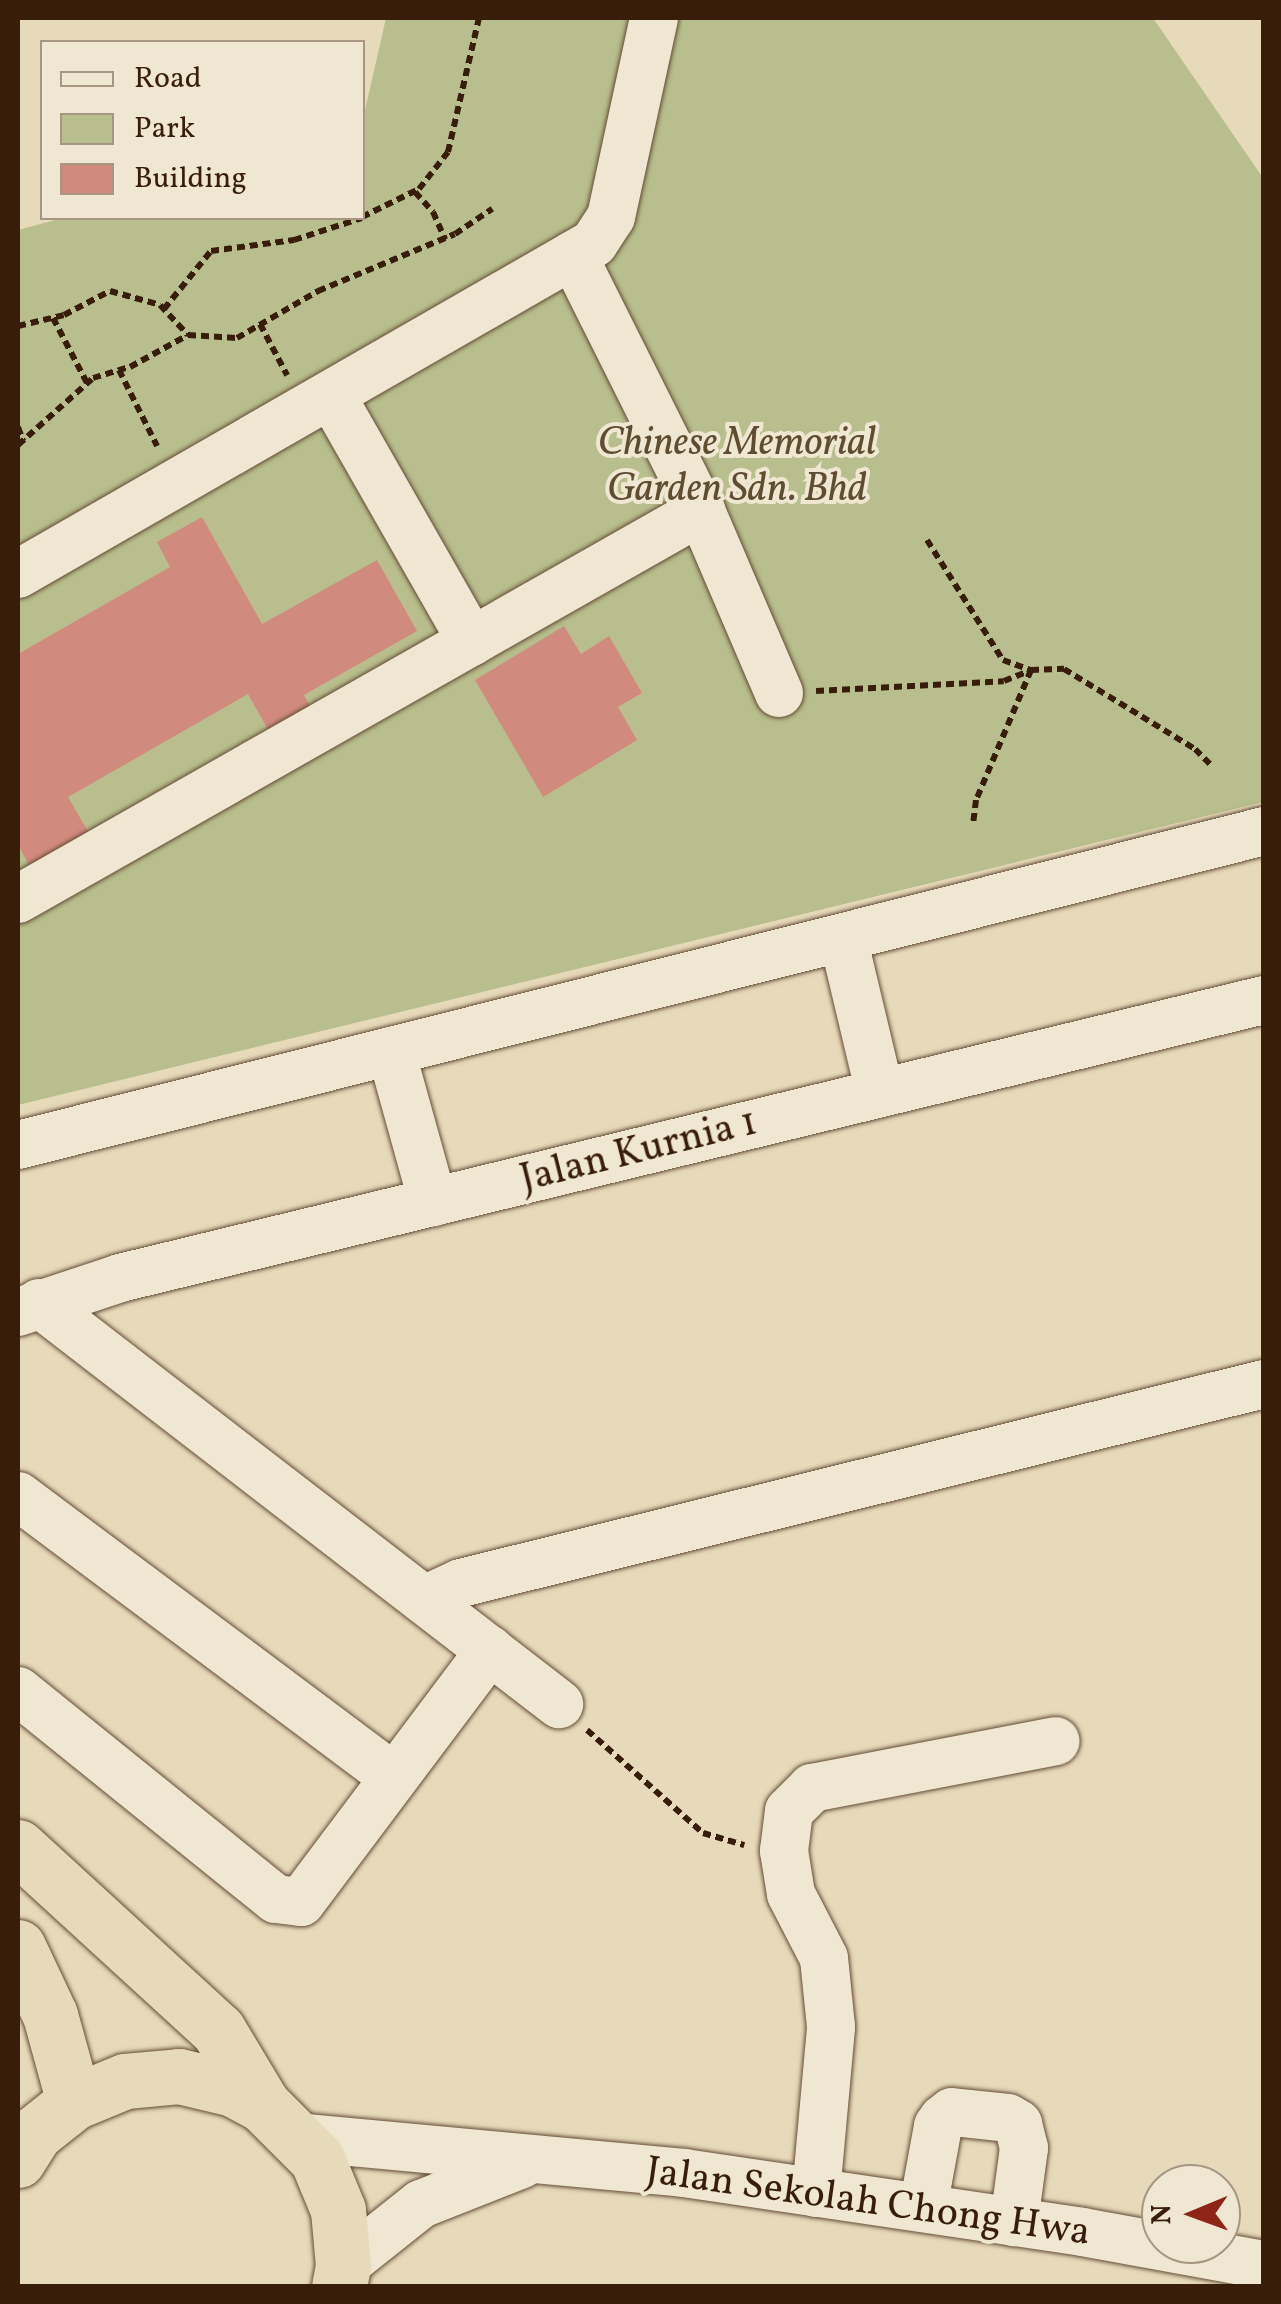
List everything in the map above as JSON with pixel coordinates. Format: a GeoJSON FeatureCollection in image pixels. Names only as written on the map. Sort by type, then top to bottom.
{"type":"FeatureCollection","features":[{"type":"Feature","properties":{"kind":"highway"},"geometry":{"type":"LineString","coordinates":[[18,1847],[218,2030],[280,2121],[316,2160],[338,2210],[341,2276]]}},
{"type":"Feature","properties":{"kind":"highway"},"geometry":{"type":"LineString","coordinates":[[18,1947],[50,2015],[74,2102]]}},
{"type":"Feature","properties":{"kind":"highway"},"geometry":{"type":"LineString","coordinates":[[18,2160],[35,2133],[74,2102],[125,2081],[180,2076],[233,2089],[280,2121]]}},
{"type":"Feature","properties":{"kind":"street"},"geometry":{"type":"LineString","coordinates":[[18,574],[594,243],[611,217],[654,18]]}},
{"type":"Feature","properties":{"kind":"street"},"geometry":{"type":"LineString","coordinates":[[573,255],[701,511],[780,692]]}},
{"type":"Feature","properties":{"kind":"street"},"geometry":{"type":"LineString","coordinates":[[319,403],[472,642]]}},
{"type":"Feature","properties":{"kind":"street"},"geometry":{"type":"LineString","coordinates":[[18,899],[701,511]]}},
{"type":"Feature","properties":{"kind":"street"},"geometry":{"type":"LineString","coordinates":[[18,1145],[1264,831]]}},
{"type":"Feature","properties":{"kind":"street"},"geometry":{"type":"LineString","coordinates":[[843,938],[880,1093]]}},
{"type":"Feature","properties":{"kind":"street","name":"Jalan Kurnia 1"},"geometry":{"type":"LineString","coordinates":[[28,1307],[120,1278],[1264,1000]]}},
{"type":"Feature","properties":{"kind":"street"},"geometry":{"type":"LineString","coordinates":[[391,1051],[432,1202]]}},
{"type":"Feature","properties":{"kind":"street"},"geometry":{"type":"LineString","coordinates":[[28,1307],[559,1704]]}},
{"type":"Feature","properties":{"kind":"street"},"geometry":{"type":"LineString","coordinates":[[424,1600],[460,1583],[1264,1384]]}},
{"type":"Feature","properties":{"kind":"street"},"geometry":{"type":"LineString","coordinates":[[18,1496],[392,1776]]}},
{"type":"Feature","properties":{"kind":"street"},"geometry":{"type":"LineString","coordinates":[[18,1691],[276,1899],[302,1902],[392,1776],[490,1650]]}},
{"type":"Feature","properties":{"kind":"street"},"geometry":{"type":"LineString","coordinates":[[816,2193],[831,2026],[824,1958],[791,1894],[784,1852],[789,1811],[812,1788],[1055,1741]]}},
{"type":"Feature","properties":{"kind":"street"},"geometry":{"type":"LineString","coordinates":[[923,2208],[938,2126],[943,2118],[952,2112],[1008,2118],[1018,2124],[1024,2148],[1014,2222]]}},
{"type":"Feature","properties":{"kind":"street","name":"Jalan Sekolah Chong Hwa"},"geometry":{"type":"LineString","coordinates":[[280,2121],[530,2160],[684,2174],[923,2208],[1264,2265]]}},
{"type":"Feature","properties":{"kind":"street","name":"Jalan Sekolah Chong Hwa"},"geometry":{"type":"LineString","coordinates":[[341,2276],[421,2204],[530,2160]]}},
{"type":"Feature","properties":{"kind":"path"},"geometry":{"type":"LineString","coordinates":[[365,217],[415,192],[448,152],[479,18]]}},
{"type":"Feature","properties":{"kind":"path"},"geometry":{"type":"LineString","coordinates":[[415,192],[433,212],[446,239]]}},
{"type":"Feature","properties":{"kind":"path"},"geometry":{"type":"LineString","coordinates":[[20,443],[88,383],[188,335],[237,338],[318,290],[446,239],[492,209]]}},
{"type":"Feature","properties":{"kind":"path"},"geometry":{"type":"LineString","coordinates":[[164,309],[211,251],[294,240],[356,220]]}},
{"type":"Feature","properties":{"kind":"path"},"geometry":{"type":"LineString","coordinates":[[18,326],[53,318],[110,291],[164,309],[188,335]]}},
{"type":"Feature","properties":{"kind":"path"},"geometry":{"type":"LineString","coordinates":[[53,318],[88,383]]}},
{"type":"Feature","properties":{"kind":"path"},"geometry":{"type":"LineString","coordinates":[[260,324],[319,403]]}},
{"type":"Feature","properties":{"kind":"path"},"geometry":{"type":"LineString","coordinates":[[119,370],[176,484]]}},
{"type":"Feature","properties":{"kind":"path"},"geometry":{"type":"LineString","coordinates":[[18,427],[20,443]]}},
{"type":"Feature","properties":{"kind":"path"},"geometry":{"type":"LineString","coordinates":[[927,540],[1002,660],[1031,670],[1064,669],[1195,749],[1211,765]]}},
{"type":"Feature","properties":{"kind":"path"},"geometry":{"type":"LineString","coordinates":[[780,692],[1004,682],[1031,670]]}},
{"type":"Feature","properties":{"kind":"path"},"geometry":{"type":"LineString","coordinates":[[973,824],[976,800],[1031,670]]}},
{"type":"Feature","properties":{"kind":"path"},"geometry":{"type":"LineString","coordinates":[[559,1704],[703,1833],[722,1841],[784,1852]]}},
{"type":"Feature","properties":{"kind":"green space","name":"Chinese Memorial Garden Sdn. Bhd"},"geometry":{"type":"Polygon","coordinates":[[[386,18],[1153,18],[1263,178],[1263,802],[18,1105],[18,230],[56,220],[365,220],[365,110],[386,18]]]}},
{"type":"Feature","properties":{"kind":"building"},"geometry":{"type":"Polygon","coordinates":[[[202,517],[262,624],[377,560],[417,631],[304,695],[312,710],[270,733],[248,694],[68,797],[93,840],[34,874],[18,845],[18,654],[170,567],[157,542],[202,517]]]}},
{"type":"Feature","properties":{"kind":"building"},"geometry":{"type":"Polygon","coordinates":[[[564,626],[581,654],[609,636],[642,693],[618,707],[637,740],[543,797],[475,680],[564,626]]]}}]}
